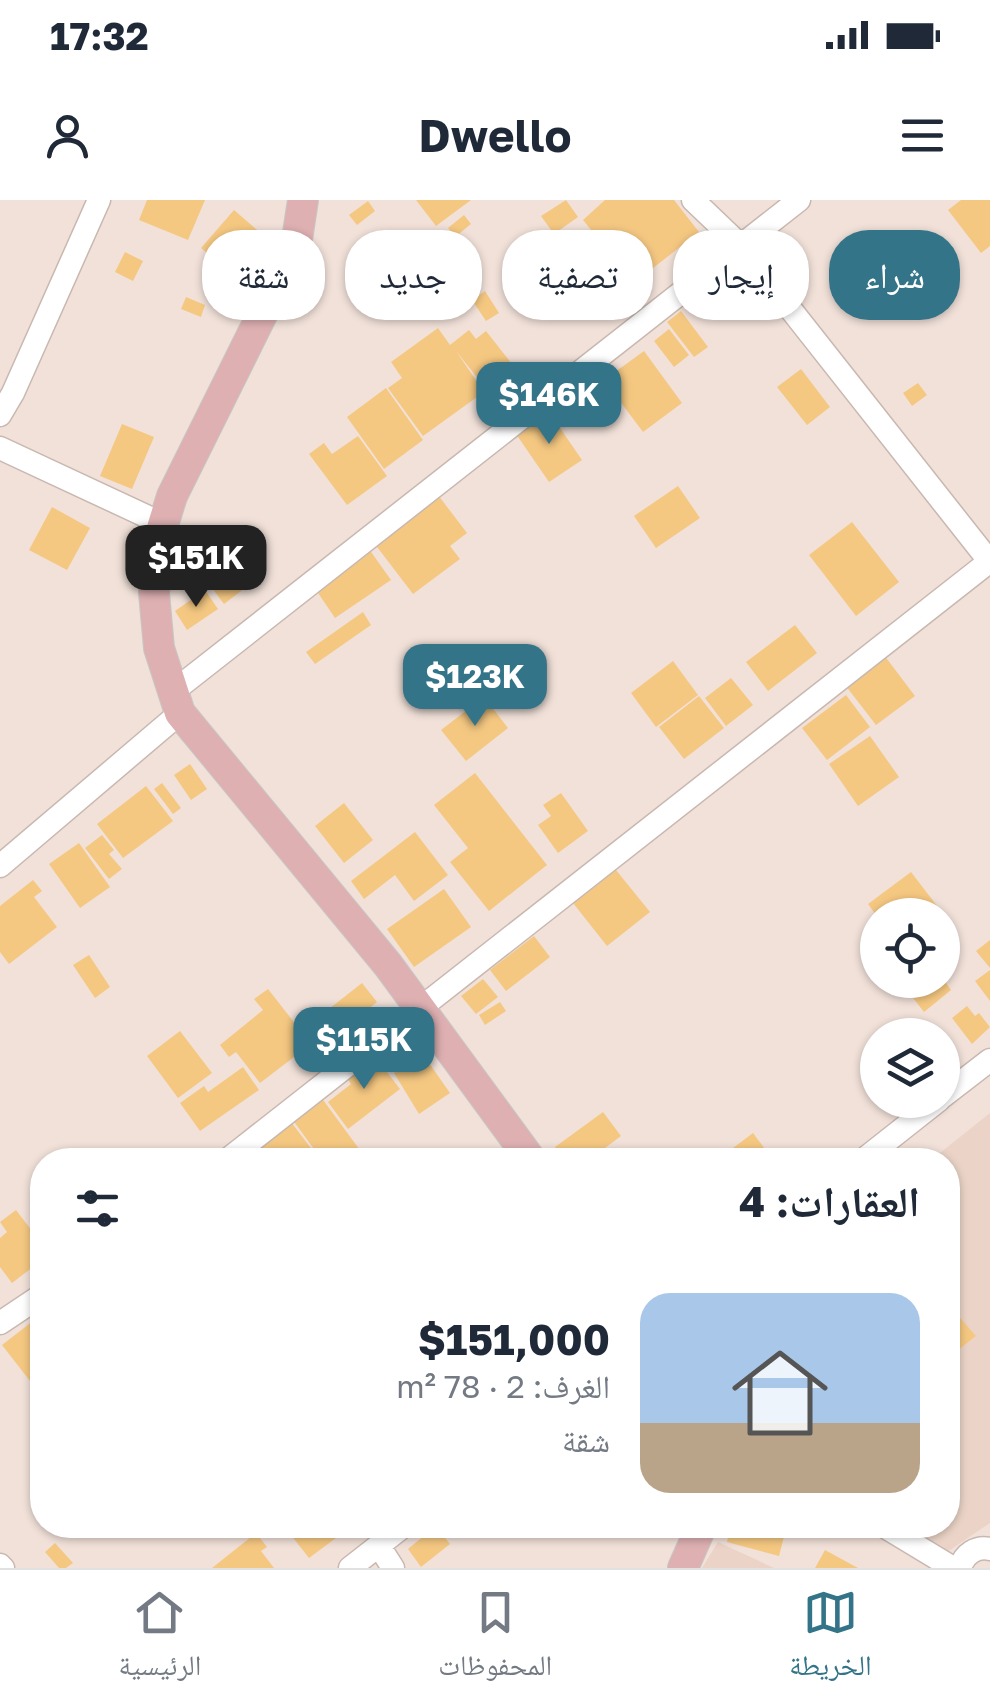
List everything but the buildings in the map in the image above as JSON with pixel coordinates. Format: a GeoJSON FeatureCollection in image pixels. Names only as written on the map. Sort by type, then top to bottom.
{"type":"FeatureCollection","features":[{"type":"Feature","properties":{"kind":"main road"},"geometry":{"type":"LineString","coordinates":[[303,200],[296,246],[188,462],[163,524],[154,592],[159,648],[177,702],[420,1008],[522,1148]]}},
{"type":"Feature","properties":{"kind":"main road"},"geometry":{"type":"LineString","coordinates":[[683,1568],[696,1538]]}},
{"type":"Feature","properties":{"kind":"street"},"geometry":{"type":"LineString","coordinates":[[0,415],[99,200]]}},
{"type":"Feature","properties":{"kind":"street"},"geometry":{"type":"LineString","coordinates":[[693,200],[724,230]]}},
{"type":"Feature","properties":{"kind":"street"},"geometry":{"type":"LineString","coordinates":[[759,230],[798,200]]}},
{"type":"Feature","properties":{"kind":"street"},"geometry":{"type":"LineString","coordinates":[[0,866],[177,702],[673,299]]}},
{"type":"Feature","properties":{"kind":"street"},"geometry":{"type":"LineString","coordinates":[[243,1148],[990,562],[799,320]]}},
{"type":"Feature","properties":{"kind":"street"},"geometry":{"type":"LineString","coordinates":[[0,448],[163,524]]}},
{"type":"Feature","properties":{"kind":"street"},"geometry":{"type":"LineString","coordinates":[[960,1084],[990,1060]]}},
{"type":"Feature","properties":{"kind":"street"},"geometry":{"type":"LineString","coordinates":[[879,1148],[917,1118]]}},
{"type":"Feature","properties":{"kind":"street"},"geometry":{"type":"LineString","coordinates":[[0,1323],[30,1303]]}},
{"type":"Feature","properties":{"kind":"street"},"geometry":{"type":"LineString","coordinates":[[350,1568],[388,1538]]}},
{"type":"Feature","properties":{"kind":"street"},"geometry":{"type":"LineString","coordinates":[[905,1538],[957,1568],[967,1555],[990,1549]]}},
{"type":"Feature","properties":{"kind":"street"},"geometry":{"type":"LineString","coordinates":[[378,1546],[393,1568]]}},
{"type":"Feature","properties":{"kind":"shaded area"},"geometry":{"type":"Polygon","coordinates":[[[990,1113],[990,1523],[944,1554],[916,1538],[960,1538],[960,1148],[946,1148],[990,1113]]]}},
{"type":"Feature","properties":{"kind":"shaded area"},"geometry":{"type":"Polygon","coordinates":[[[718,1542],[774,1568],[702,1568],[718,1542]]]}}]}
